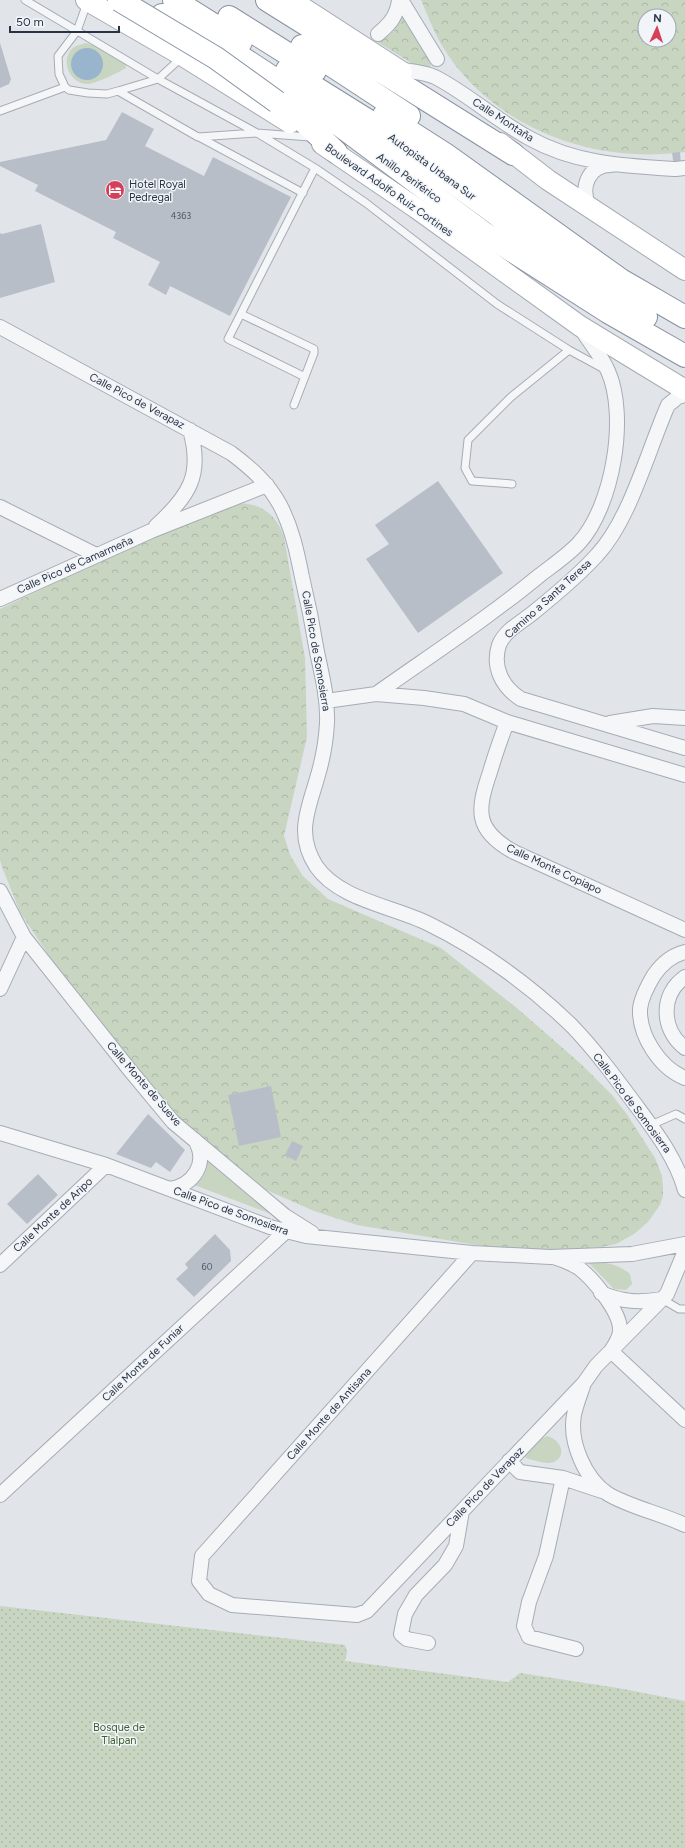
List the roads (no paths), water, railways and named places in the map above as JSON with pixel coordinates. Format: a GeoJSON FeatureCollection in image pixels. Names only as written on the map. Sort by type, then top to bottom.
{"type":"FeatureCollection","features":[{"type":"Feature","properties":{"kind":"highway"},"geometry":{"type":"LineString","coordinates":[[110,0],[238,55]]}},
{"type":"Feature","properties":{"kind":"highway"},"geometry":{"type":"LineString","coordinates":[[119,0],[216,58],[305,123],[336,152]]}},
{"type":"Feature","properties":{"kind":"highway","name":"Anillo Periférico"},"geometry":{"type":"LineString","coordinates":[[135,0],[238,55],[299,95],[484,233],[608,312],[685,356]]}},
{"type":"Feature","properties":{"kind":"highway","name":"Autopista Urbana Sur"},"geometry":{"type":"LineString","coordinates":[[174,0],[372,123],[598,287],[685,341]]}},
{"type":"Feature","properties":{"kind":"highway","name":"Autopista Urbana Sur"},"geometry":{"type":"LineString","coordinates":[[203,0],[445,154],[621,280],[685,317]]}},
{"type":"Feature","properties":{"kind":"highway"},"geometry":{"type":"LineString","coordinates":[[226,0],[299,44],[385,100],[471,158],[624,267],[685,302]]}},
{"type":"Feature","properties":{"kind":"highway"},"geometry":{"type":"LineString","coordinates":[[267,0],[513,154]]}},
{"type":"Feature","properties":{"kind":"main road","name":"Boulevard Adolfo Ruiz Cortines"},"geometry":{"type":"LineString","coordinates":[[87,0],[183,56],[336,152],[580,326],[685,390]]}},
{"type":"Feature","properties":{"kind":"main road"},"geometry":{"type":"LineString","coordinates":[[291,0],[470,117],[513,154],[548,180],[685,270]]}},
{"type":"Feature","properties":{"kind":"street"},"geometry":{"type":"LineString","coordinates":[[378,34],[391,23],[396,15],[400,0]]}},
{"type":"Feature","properties":{"kind":"street"},"geometry":{"type":"LineString","coordinates":[[400,0],[437,59]]}},
{"type":"Feature","properties":{"kind":"street","name":"Calle Montaña"},"geometry":{"type":"LineString","coordinates":[[396,69],[434,77],[469,98],[515,130],[546,146],[579,158],[615,165],[676,169],[685,168]]}},
{"type":"Feature","properties":{"kind":"street"},"geometry":{"type":"LineString","coordinates":[[589,206],[584,192],[591,173],[602,166],[615,165]]}},
{"type":"Feature","properties":{"kind":"street","name":"Camino a Santa Teresa"},"geometry":{"type":"LineString","coordinates":[[376,694],[521,591],[579,543],[594,521],[607,491],[616,446],[616,405],[608,371],[580,326]]}},
{"type":"Feature","properties":{"kind":"street","name":"Calle Pico de Verapaz"},"geometry":{"type":"LineString","coordinates":[[0,327],[190,430],[236,457],[252,469],[267,485]]}},
{"type":"Feature","properties":{"kind":"street","name":"Camino a Santa Teresa"},"geometry":{"type":"LineString","coordinates":[[685,395],[678,397],[668,405],[622,519],[610,539],[597,555],[534,612],[504,635],[500,644],[497,664],[498,672],[504,684],[513,694],[529,703],[685,748]]}},
{"type":"Feature","properties":{"kind":"street","name":"Calle Pico de Camarmeña"},"geometry":{"type":"LineString","coordinates":[[151,531],[169,514],[189,488],[195,460],[193,440],[190,430]]}},
{"type":"Feature","properties":{"kind":"street","name":"Calle Pico de Camarmeña"},"geometry":{"type":"LineString","coordinates":[[0,599],[151,531],[267,485]]}},
{"type":"Feature","properties":{"kind":"street","name":"Calle Pico de Somosierra"},"geometry":{"type":"LineString","coordinates":[[267,485],[292,529],[313,625],[326,701],[327,721],[324,749],[318,776],[309,801],[304,827],[307,846],[315,864],[329,881],[347,893],[412,916],[441,930],[516,977],[572,1026],[609,1069],[651,1125],[677,1166],[685,1190]]}},
{"type":"Feature","properties":{"kind":"street"},"geometry":{"type":"LineString","coordinates":[[0,507],[96,555]]}},
{"type":"Feature","properties":{"kind":"street"},"geometry":{"type":"LineString","coordinates":[[521,591],[534,612]]}},
{"type":"Feature","properties":{"kind":"street","name":"Camino a Santa Teresa"},"geometry":{"type":"LineString","coordinates":[[326,701],[376,694],[424,698],[464,704],[507,722],[685,775]]}},
{"type":"Feature","properties":{"kind":"street"},"geometry":{"type":"LineString","coordinates":[[605,724],[654,716],[685,718]]}},
{"type":"Feature","properties":{"kind":"street","name":"Calle Monte Copiapo"},"geometry":{"type":"LineString","coordinates":[[507,722],[480,803],[482,820],[491,835],[506,848],[514,852],[685,930]]}},
{"type":"Feature","properties":{"kind":"street","name":"Calle Monte de Sueve"},"geometry":{"type":"LineString","coordinates":[[0,891],[24,937],[168,1116],[285,1216],[304,1230],[327,1239]]}},
{"type":"Feature","properties":{"kind":"street"},"geometry":{"type":"LineString","coordinates":[[0,989],[24,937]]}},
{"type":"Feature","properties":{"kind":"street"},"geometry":{"type":"LineString","coordinates":[[685,952],[679,953],[659,967],[646,987],[640,1009],[644,1037],[660,1060],[685,1078]]}},
{"type":"Feature","properties":{"kind":"street"},"geometry":{"type":"LineString","coordinates":[[685,977],[674,987],[670,994],[666,1012],[670,1030],[685,1048]]}},
{"type":"Feature","properties":{"kind":"street","name":"Calle Pico de Somosierra"},"geometry":{"type":"LineString","coordinates":[[0,1133],[106,1165],[285,1232],[327,1239],[472,1253],[550,1257],[632,1254],[650,1252],[685,1244]]}},
{"type":"Feature","properties":{"kind":"street"},"geometry":{"type":"LineString","coordinates":[[169,1189],[182,1186],[197,1172],[200,1158],[197,1144],[193,1138]]}},
{"type":"Feature","properties":{"kind":"street","name":"Calle Monte de Aripo"},"geometry":{"type":"LineString","coordinates":[[0,1265],[106,1165]]}},
{"type":"Feature","properties":{"kind":"street","name":"Calle Monte de Funiar"},"geometry":{"type":"LineString","coordinates":[[0,1495],[285,1232]]}},
{"type":"Feature","properties":{"kind":"street"},"geometry":{"type":"LineString","coordinates":[[608,1493],[588,1473],[581,1460],[575,1438],[574,1415],[584,1383],[596,1366],[667,1294],[685,1252]]}},
{"type":"Feature","properties":{"kind":"street","name":"Calle Monte de Antisana"},"geometry":{"type":"LineString","coordinates":[[199,1581],[202,1556],[472,1253]]}},
{"type":"Feature","properties":{"kind":"street"},"geometry":{"type":"LineString","coordinates":[[550,1257],[565,1261],[579,1268],[602,1293],[615,1313],[619,1324],[618,1339],[611,1351]]}},
{"type":"Feature","properties":{"kind":"street"},"geometry":{"type":"LineString","coordinates":[[602,1293],[631,1302],[662,1299]]}},
{"type":"Feature","properties":{"kind":"street"},"geometry":{"type":"LineString","coordinates":[[611,1351],[685,1420]]}},
{"type":"Feature","properties":{"kind":"street","name":"Calle Pico de Verapaz"},"geometry":{"type":"LineString","coordinates":[[199,1581],[209,1594],[232,1604],[357,1615],[367,1611],[584,1383]]}},
{"type":"Feature","properties":{"kind":"street"},"geometry":{"type":"LineString","coordinates":[[509,1462],[520,1472],[563,1478],[608,1493],[685,1525]]}},
{"type":"Feature","properties":{"kind":"street"},"geometry":{"type":"LineString","coordinates":[[563,1478],[546,1556],[529,1602],[524,1626],[529,1638],[576,1649]]}},
{"type":"Feature","properties":{"kind":"street"},"geometry":{"type":"LineString","coordinates":[[428,1643],[406,1640],[401,1634],[405,1614],[416,1595],[446,1565],[456,1546],[462,1511]]}},
{"type":"Feature","properties":{"kind":"lane"},"geometry":{"type":"LineString","coordinates":[[25,0],[158,78],[257,133],[315,168],[366,203],[497,304],[569,350],[608,371]]}},
{"type":"Feature","properties":{"kind":"lane"},"geometry":{"type":"LineString","coordinates":[[87,0],[77,31],[58,56],[59,74],[64,87],[69,90],[107,94],[118,91],[158,78],[183,56]]}},
{"type":"Feature","properties":{"kind":"lane"},"geometry":{"type":"LineString","coordinates":[[0,111],[64,87]]}},
{"type":"Feature","properties":{"kind":"lane"},"geometry":{"type":"LineString","coordinates":[[118,91],[198,137],[303,193]]}},
{"type":"Feature","properties":{"kind":"lane"},"geometry":{"type":"LineString","coordinates":[[198,137],[257,133],[310,137]]}},
{"type":"Feature","properties":{"kind":"lane"},"geometry":{"type":"LineString","coordinates":[[305,377],[228,339],[315,168]]}},
{"type":"Feature","properties":{"kind":"lane"},"geometry":{"type":"LineString","coordinates":[[241,314],[314,349],[314,353],[294,405]]}},
{"type":"Feature","properties":{"kind":"lane"},"geometry":{"type":"LineString","coordinates":[[512,484],[472,481],[465,468],[468,440],[511,397],[569,350]]}},
{"type":"Feature","properties":{"kind":"lane"},"geometry":{"type":"LineString","coordinates":[[651,1125],[676,1114],[685,1119]]}},
{"type":"Feature","properties":{"kind":"lane"},"geometry":{"type":"LineString","coordinates":[[662,1299],[679,1309],[685,1309]]}},
{"type":"Feature","properties":{"kind":"water"},"geometry":{"type":"Polygon","coordinates":[[[84,48],[90,48],[100,55],[103,64],[102,70],[96,77],[90,80],[84,80],[74,73],[71,67],[71,61],[78,51],[84,48]]]}},
{"type":"Feature","properties":{"kind":"place","name":"Hotel Royal Pedregal"},"geometry":{"type":"Point","coordinates":[115,190]}},
{"type":"Feature","properties":{"kind":"park label","name":"Bosque de Tlalpan"},"geometry":{"type":"Point","coordinates":[119,1733]}}]}
